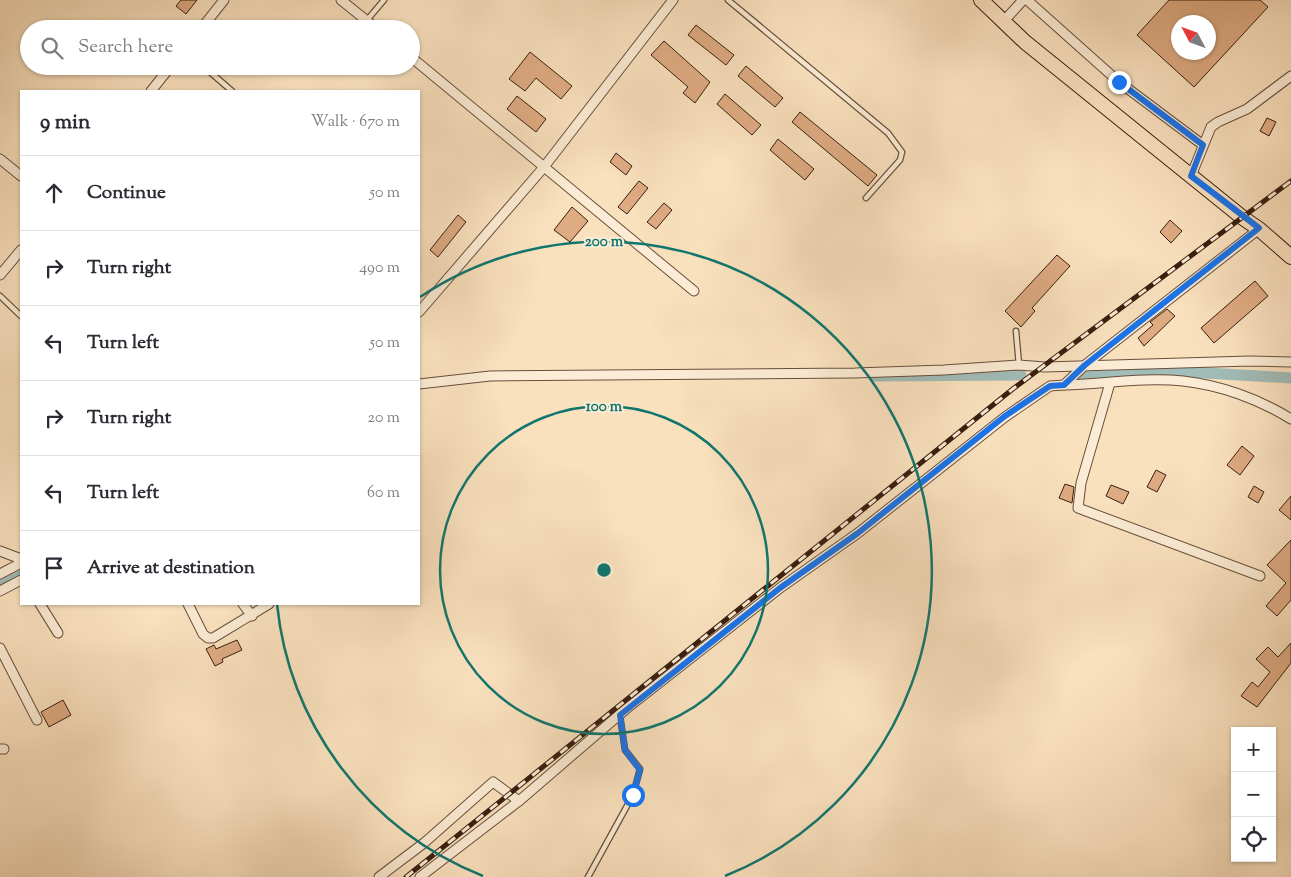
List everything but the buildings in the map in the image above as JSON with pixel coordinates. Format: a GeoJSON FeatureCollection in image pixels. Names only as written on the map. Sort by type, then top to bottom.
{"type":"FeatureCollection","features":[{"type":"Feature","properties":{"kind":"main road"},"geometry":{"type":"LineString","coordinates":[[980,0],[1003,22],[1191,176],[1290,254]]}},
{"type":"Feature","properties":{"kind":"street"},"geometry":{"type":"LineString","coordinates":[[208,20],[224,0]]}},
{"type":"Feature","properties":{"kind":"street"},"geometry":{"type":"LineString","coordinates":[[341,0],[367,20]]}},
{"type":"Feature","properties":{"kind":"street"},"geometry":{"type":"LineString","coordinates":[[420,311],[544,167],[673,0]]}},
{"type":"Feature","properties":{"kind":"street"},"geometry":{"type":"LineString","coordinates":[[1003,22],[1023,0]]}},
{"type":"Feature","properties":{"kind":"street"},"geometry":{"type":"LineString","coordinates":[[1027,0],[1119,82],[1203,145]]}},
{"type":"Feature","properties":{"kind":"street"},"geometry":{"type":"LineString","coordinates":[[420,64],[694,290]]}},
{"type":"Feature","properties":{"kind":"street"},"geometry":{"type":"LineString","coordinates":[[152,90],[164,75]]}},
{"type":"Feature","properties":{"kind":"street"},"geometry":{"type":"LineString","coordinates":[[1191,176],[1207,134],[1218,122],[1247,109],[1291,76]]}},
{"type":"Feature","properties":{"kind":"street"},"geometry":{"type":"LineString","coordinates":[[0,158],[20,175]]}},
{"type":"Feature","properties":{"kind":"street"},"geometry":{"type":"LineString","coordinates":[[1064,385],[1085,365],[1259,228]]}},
{"type":"Feature","properties":{"kind":"street"},"geometry":{"type":"LineString","coordinates":[[0,275],[20,251]]}},
{"type":"Feature","properties":{"kind":"street"},"geometry":{"type":"LineString","coordinates":[[420,384],[490,376],[855,373],[953,370],[1019,365],[1045,367],[1291,362]]}},
{"type":"Feature","properties":{"kind":"street"},"geometry":{"type":"LineString","coordinates":[[420,877],[519,801],[620,715],[780,588],[858,533],[1005,416],[1050,386],[1181,381],[1198,383],[1253,399],[1291,419]]}},
{"type":"Feature","properties":{"kind":"street"},"geometry":{"type":"LineString","coordinates":[[1110,383],[1081,484],[1078,508],[1260,576]]}},
{"type":"Feature","properties":{"kind":"street"},"geometry":{"type":"LineString","coordinates":[[0,551],[20,561]]}},
{"type":"Feature","properties":{"kind":"street"},"geometry":{"type":"LineString","coordinates":[[0,574],[20,562]]}},
{"type":"Feature","properties":{"kind":"street"},"geometry":{"type":"LineString","coordinates":[[0,591],[20,581]]}},
{"type":"Feature","properties":{"kind":"street"},"geometry":{"type":"LineString","coordinates":[[41,605],[58,633]]}},
{"type":"Feature","properties":{"kind":"street"},"geometry":{"type":"LineString","coordinates":[[188,605],[203,634],[208,638],[213,638],[268,605]]}},
{"type":"Feature","properties":{"kind":"street"},"geometry":{"type":"LineString","coordinates":[[244,605],[252,616]]}},
{"type":"Feature","properties":{"kind":"street"},"geometry":{"type":"LineString","coordinates":[[0,648],[37,720]]}},
{"type":"Feature","properties":{"kind":"street"},"geometry":{"type":"LineString","coordinates":[[379,877],[424,843],[493,782],[519,801]]}},
{"type":"Feature","properties":{"kind":"lane"},"geometry":{"type":"LineString","coordinates":[[367,20],[384,0]]}},
{"type":"Feature","properties":{"kind":"lane"},"geometry":{"type":"LineString","coordinates":[[728,0],[888,133],[899,145],[902,152],[900,160],[866,198]]}},
{"type":"Feature","properties":{"kind":"lane"},"geometry":{"type":"LineString","coordinates":[[213,75],[231,90]]}},
{"type":"Feature","properties":{"kind":"lane"},"geometry":{"type":"LineString","coordinates":[[0,296],[20,315]]}},
{"type":"Feature","properties":{"kind":"lane"},"geometry":{"type":"LineString","coordinates":[[1016,331],[1019,365]]}},
{"type":"Feature","properties":{"kind":"lane"},"geometry":{"type":"LineString","coordinates":[[588,877],[633,795],[640,770],[625,750],[620,715]]}},
{"type":"Feature","properties":{"kind":"waterway"},"geometry":{"type":"LineString","coordinates":[[1084,377],[1189,372],[1291,378]]}},
{"type":"Feature","properties":{"kind":"waterway"},"geometry":{"type":"LineString","coordinates":[[875,376],[1021,375]]}},
{"type":"Feature","properties":{"kind":"waterway"},"geometry":{"type":"LineString","coordinates":[[0,580],[20,570]]}},
{"type":"Feature","properties":{"kind":"railway"},"geometry":{"type":"LineString","coordinates":[[406,877],[1014,388],[1291,181]]}},
{"type":"Feature","properties":{"kind":"route"},"geometry":{"type":"LineString","coordinates":[[633,795],[640,770],[625,750],[620,715],[780,588],[858,533],[1005,416],[1050,386],[1064,385],[1085,365],[1178,290],[1259,228],[1243,218],[1191,176],[1203,145],[1119,82]]}}]}
